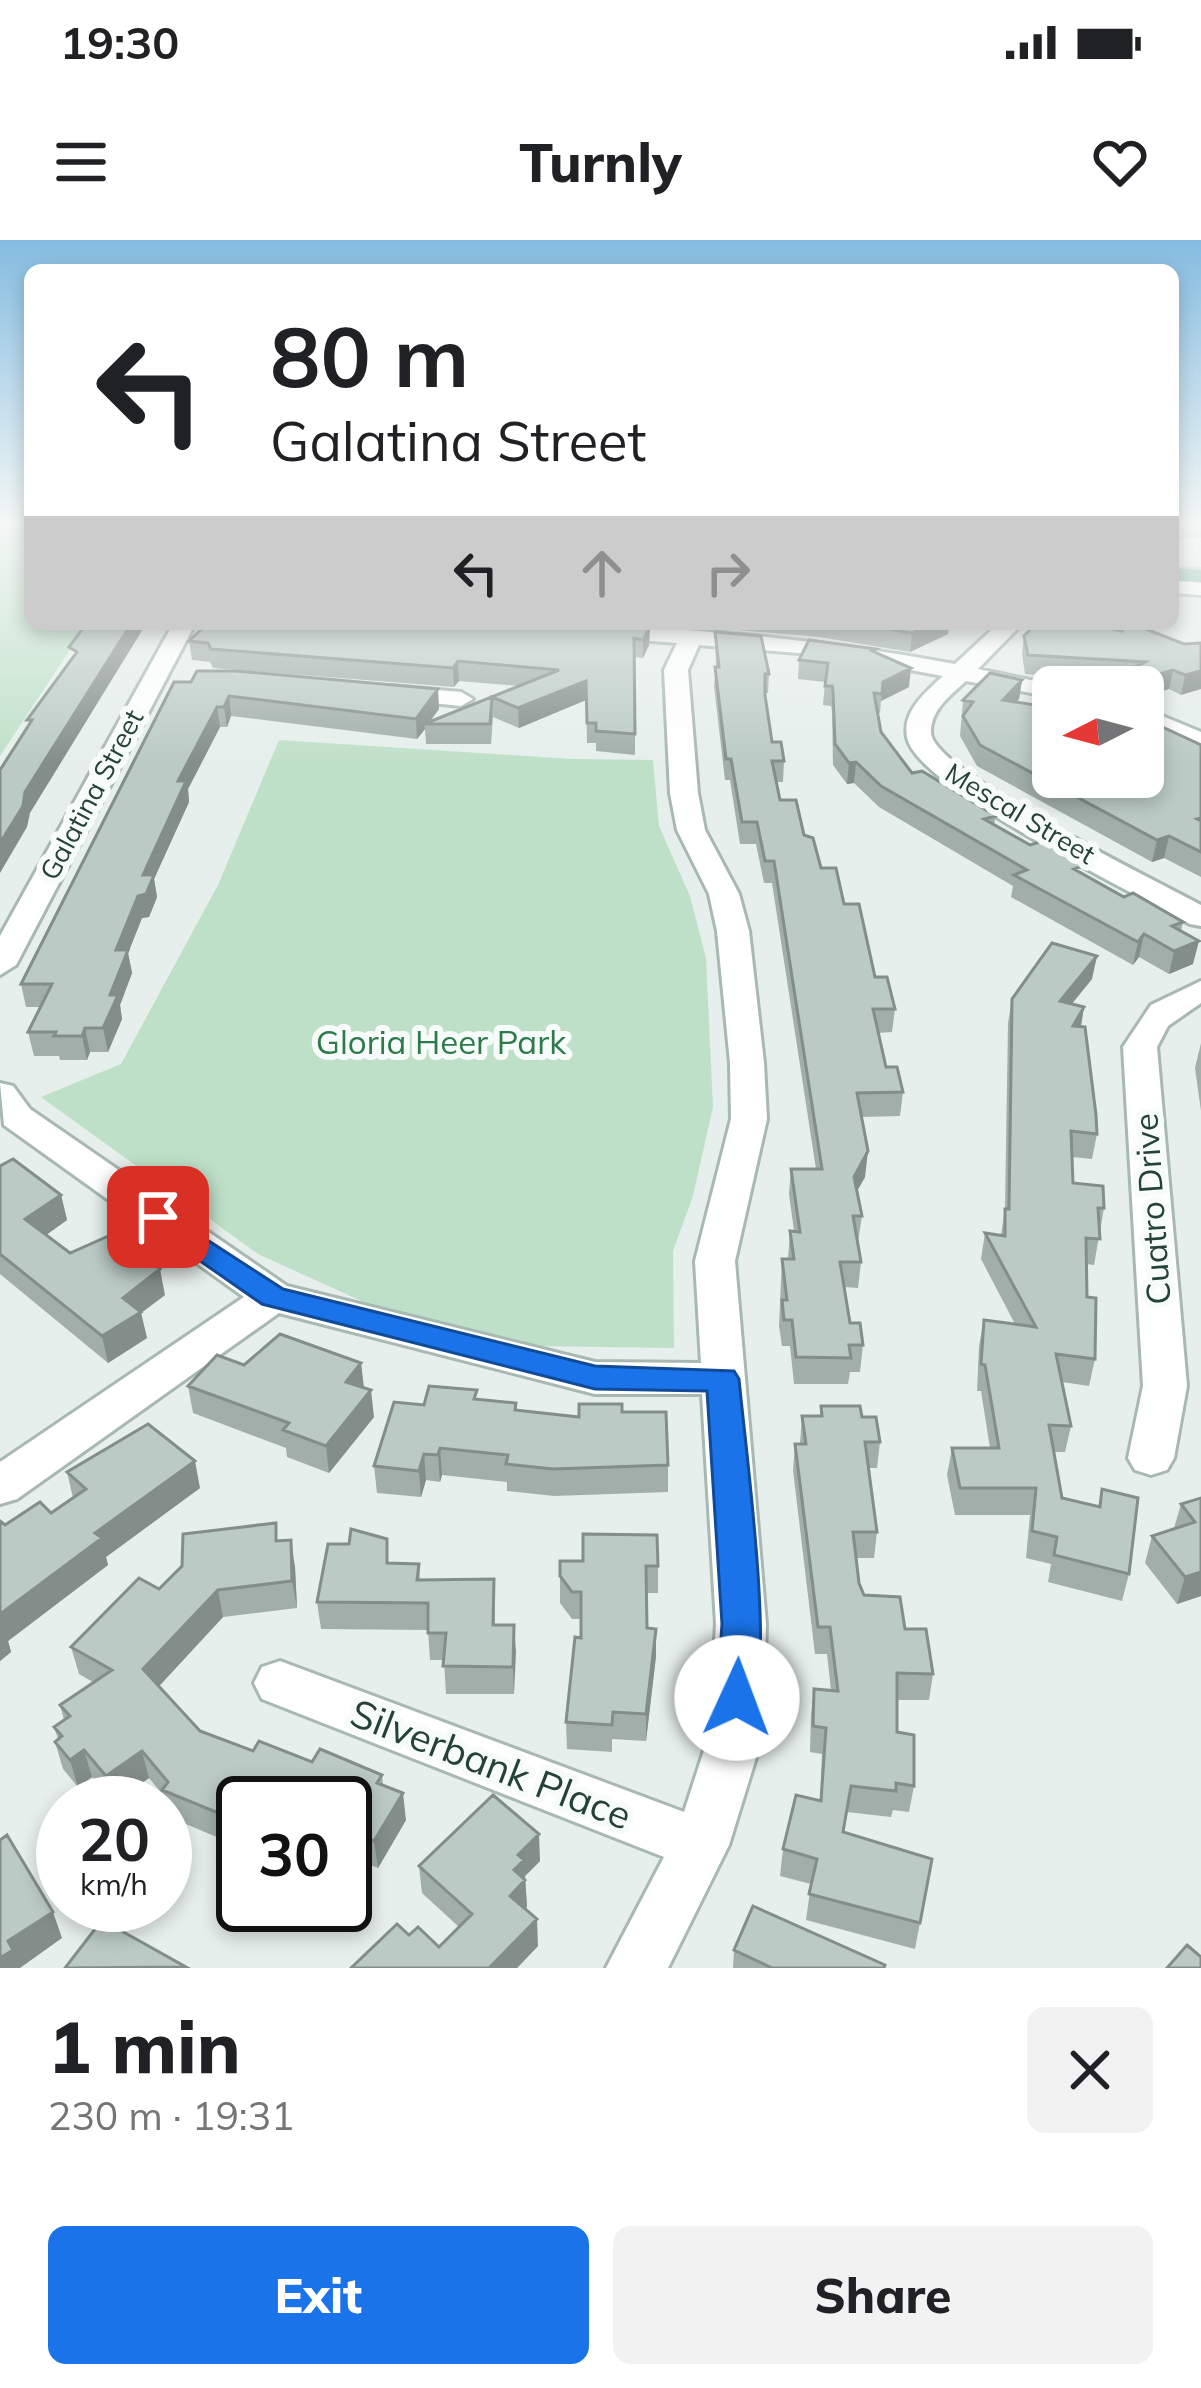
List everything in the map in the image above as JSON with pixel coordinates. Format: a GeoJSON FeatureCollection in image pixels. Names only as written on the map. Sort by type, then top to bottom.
{"type":"FeatureCollection","features":[{"type":"Feature","properties":{"kind":"street","name":"Galatina Street"},"geometry":{"type":"LineString","coordinates":[[0,965],[165,679],[182,630]]}},
{"type":"Feature","properties":{"kind":"street"},"geometry":{"type":"LineString","coordinates":[[600,630],[835,650],[1032,687]]}},
{"type":"Feature","properties":{"kind":"street","name":"Mescal Street"},"geometry":{"type":"LineString","coordinates":[[1005,630],[921,716],[919,740],[928,757],[969,790],[1201,917]]}},
{"type":"Feature","properties":{"kind":"street"},"geometry":{"type":"LineString","coordinates":[[636,1968],[701,1845],[736,1735],[741,1624],[715,1262],[749,1120],[747,1064],[733,931],[724,894],[691,830],[684,793],[676,670],[691,637]]}},
{"type":"Feature","properties":{"kind":"street"},"geometry":{"type":"LineString","coordinates":[[372,691],[461,699]]}},
{"type":"Feature","properties":{"kind":"street"},"geometry":{"type":"LineString","coordinates":[[1164,718],[1201,712]]}},
{"type":"Feature","properties":{"kind":"street"},"geometry":{"type":"LineString","coordinates":[[1164,725],[1201,742]]}},
{"type":"Feature","properties":{"kind":"street","name":"Cuatro Drive"},"geometry":{"type":"LineString","coordinates":[[1151,1458],[1165,1386],[1140,1047],[1148,1023],[1169,1006],[1201,992]]}},
{"type":"Feature","properties":{"kind":"street"},"geometry":{"type":"LineString","coordinates":[[6,1112],[273,1297],[595,1378],[723,1379]]}},
{"type":"Feature","properties":{"kind":"street"},"geometry":{"type":"LineString","coordinates":[[0,1486],[273,1297]]}},
{"type":"Feature","properties":{"kind":"street","name":"Silverbank Place"},"geometry":{"type":"LineString","coordinates":[[280,1683],[701,1845]]}},
{"type":"Feature","properties":{"kind":"green space"},"geometry":{"type":"Polygon","coordinates":[[[0,603],[24,603],[24,630],[83,630],[0,756],[0,603]]]}},
{"type":"Feature","properties":{"kind":"green space","name":"Gloria Heer Park"},"geometry":{"type":"Polygon","coordinates":[[[279,740],[653,760],[659,826],[690,896],[706,958],[713,1107],[693,1196],[673,1251],[674,1348],[529,1346],[370,1305],[258,1254],[41,1097],[121,1064],[218,885],[279,740]]]}},
{"type":"Feature","properties":{"kind":"building"},"geometry":{"type":"Polygon","coordinates":[[[82,630],[127,630],[25,792],[23,806],[0,843],[0,770],[32,720],[27,720],[77,652],[69,647],[82,630]]]}},
{"type":"Feature","properties":{"kind":"building"},"geometry":{"type":"Polygon","coordinates":[[[201,630],[648,630],[643,640],[634,638],[635,734],[596,731],[596,723],[587,723],[586,681],[518,708],[492,697],[490,724],[424,724],[559,670],[458,661],[453,668],[211,649],[208,643],[189,641],[201,630]]]}},
{"type":"Feature","properties":{"kind":"building"},"geometry":{"type":"Polygon","coordinates":[[[1030,630],[1148,630],[1184,644],[1201,643],[1201,671],[1185,675],[1173,670],[1164,673],[1164,666],[1137,666],[1145,662],[1028,655],[1024,636],[1030,630]]]}},
{"type":"Feature","properties":{"kind":"building"},"geometry":{"type":"Polygon","coordinates":[[[715,632],[761,636],[769,674],[765,674],[765,695],[772,742],[781,742],[784,761],[772,761],[780,800],[796,800],[804,835],[813,838],[821,868],[836,868],[844,904],[859,904],[875,977],[887,977],[895,1009],[873,1009],[886,1067],[897,1067],[903,1092],[857,1093],[868,1151],[854,1177],[862,1216],[853,1216],[861,1262],[840,1262],[850,1323],[860,1323],[863,1345],[849,1345],[851,1358],[796,1357],[792,1320],[784,1320],[782,1300],[787,1300],[782,1259],[794,1259],[790,1231],[800,1232],[791,1169],[822,1169],[774,861],[765,861],[757,822],[742,822],[731,759],[726,759],[715,632]]]}},
{"type":"Feature","properties":{"kind":"building"},"geometry":{"type":"Polygon","coordinates":[[[809,640],[876,649],[872,651],[911,668],[883,682],[882,694],[874,693],[881,732],[912,773],[922,771],[996,816],[984,819],[1030,845],[1043,841],[1086,865],[1074,869],[1124,897],[1133,893],[1183,922],[1172,926],[1199,941],[1174,951],[1144,934],[1138,942],[1014,875],[1027,870],[881,786],[856,762],[849,763],[835,744],[833,691],[832,686],[825,686],[828,663],[799,660],[809,640]]]}},
{"type":"Feature","properties":{"kind":"building"},"geometry":{"type":"Polygon","coordinates":[[[197,671],[438,689],[416,719],[229,696],[224,707],[217,707],[178,781],[186,781],[143,875],[154,875],[146,894],[138,896],[116,950],[128,950],[110,995],[118,995],[103,1028],[85,1028],[82,1036],[28,1032],[52,984],[21,984],[174,682],[191,682],[197,671]]]}},
{"type":"Feature","properties":{"kind":"building"},"geometry":{"type":"Polygon","coordinates":[[[990,673],[1022,680],[1003,700],[1032,705],[1032,773],[980,745],[963,716],[973,702],[963,700],[990,673]]]}},
{"type":"Feature","properties":{"kind":"building"},"geometry":{"type":"Polygon","coordinates":[[[1164,728],[1201,745],[1201,818],[1197,819],[1201,821],[1201,852],[1169,836],[1157,840],[1079,798],[1164,798],[1164,728]]]}},
{"type":"Feature","properties":{"kind":"building"},"geometry":{"type":"Polygon","coordinates":[[[1052,943],[1097,956],[1060,1001],[1084,1007],[1073,1026],[1085,1027],[1096,1115],[1097,1134],[1071,1131],[1073,1183],[1103,1186],[1104,1208],[1098,1208],[1100,1239],[1086,1238],[1087,1297],[1096,1298],[1095,1359],[1056,1354],[1071,1426],[1049,1425],[1062,1498],[1100,1507],[1102,1489],[1138,1498],[1129,1574],[1054,1555],[1057,1537],[1032,1531],[1036,1488],[960,1488],[952,1448],[999,1448],[985,1365],[981,1364],[984,1320],[1036,1327],[985,1233],[1005,1236],[1005,1209],[1009,1209],[1012,999],[1052,943]]]}},
{"type":"Feature","properties":{"kind":"building"},"geometry":{"type":"Polygon","coordinates":[[[13,1159],[61,1195],[25,1219],[70,1253],[111,1235],[160,1269],[123,1298],[141,1312],[102,1336],[0,1254],[0,1166],[13,1159]]]}},
{"type":"Feature","properties":{"kind":"building"},"geometry":{"type":"Polygon","coordinates":[[[280,1334],[361,1363],[346,1382],[371,1390],[326,1446],[283,1430],[289,1423],[188,1386],[217,1355],[244,1365],[280,1334]]]}},
{"type":"Feature","properties":{"kind":"building"},"geometry":{"type":"Polygon","coordinates":[[[429,1386],[477,1390],[474,1399],[516,1403],[515,1410],[579,1417],[579,1404],[622,1404],[622,1412],[666,1412],[668,1465],[553,1469],[506,1464],[508,1455],[440,1448],[438,1455],[424,1454],[419,1471],[374,1466],[394,1402],[424,1405],[429,1386]]]}},
{"type":"Feature","properties":{"kind":"building"},"geometry":{"type":"Polygon","coordinates":[[[821,1406],[860,1406],[862,1417],[876,1417],[880,1442],[865,1442],[877,1532],[853,1532],[859,1583],[864,1595],[900,1597],[905,1629],[926,1629],[933,1674],[897,1673],[897,1732],[914,1735],[914,1786],[896,1783],[896,1791],[851,1786],[843,1832],[932,1859],[920,1923],[809,1894],[817,1859],[783,1849],[796,1795],[821,1801],[826,1728],[813,1726],[814,1689],[838,1691],[830,1627],[818,1627],[795,1444],[806,1444],[802,1416],[822,1416],[821,1406]]]}},
{"type":"Feature","properties":{"kind":"building"},"geometry":{"type":"Polygon","coordinates":[[[148,1424],[195,1461],[95,1533],[102,1538],[0,1614],[0,1521],[5,1525],[40,1502],[51,1513],[86,1489],[67,1472],[148,1424]]]}},
{"type":"Feature","properties":{"kind":"building"},"geometry":{"type":"Polygon","coordinates":[[[1201,1498],[1201,1572],[1185,1577],[1152,1536],[1195,1522],[1181,1504],[1201,1498]]]}},
{"type":"Feature","properties":{"kind":"building"},"geometry":{"type":"Polygon","coordinates":[[[276,1523],[276,1541],[291,1540],[292,1581],[218,1590],[143,1669],[200,1731],[253,1751],[259,1741],[312,1762],[320,1749],[382,1775],[377,1783],[403,1793],[374,1841],[372,1776],[216,1776],[216,1812],[192,1802],[192,1776],[163,1776],[142,1751],[106,1776],[84,1750],[70,1760],[55,1742],[62,1736],[54,1727],[70,1716],[60,1705],[112,1670],[71,1647],[139,1578],[159,1589],[182,1566],[183,1534],[276,1523]]]}},
{"type":"Feature","properties":{"kind":"building"},"geometry":{"type":"Polygon","coordinates":[[[351,1529],[387,1539],[387,1563],[419,1564],[417,1580],[494,1579],[493,1625],[514,1625],[513,1667],[443,1666],[446,1633],[428,1633],[428,1603],[317,1602],[328,1544],[349,1544],[351,1529]]]}},
{"type":"Feature","properties":{"kind":"building"},"geometry":{"type":"Polygon","coordinates":[[[583,1534],[657,1535],[658,1566],[646,1566],[647,1628],[656,1629],[646,1714],[613,1712],[612,1725],[566,1722],[575,1637],[581,1638],[581,1592],[572,1592],[560,1576],[560,1561],[583,1561],[583,1534]]]}},
{"type":"Feature","properties":{"kind":"building"},"geometry":{"type":"Polygon","coordinates":[[[493,1795],[539,1834],[518,1855],[524,1860],[514,1870],[525,1880],[510,1896],[537,1919],[489,1968],[351,1968],[397,1924],[409,1935],[418,1927],[439,1947],[472,1914],[419,1866],[493,1795]]]}},
{"type":"Feature","properties":{"kind":"building"},"geometry":{"type":"Polygon","coordinates":[[[7,1835],[36,1884],[36,1923],[8,1941],[13,1950],[0,1958],[0,1840],[7,1835]]]}},
{"type":"Feature","properties":{"kind":"building"},"geometry":{"type":"Polygon","coordinates":[[[753,1906],[884,1968],[772,1968],[734,1950],[753,1906]]]}},
{"type":"Feature","properties":{"kind":"building"},"geometry":{"type":"Polygon","coordinates":[[[93,1932],[123,1932],[186,1967],[65,1968],[93,1932]]]}},
{"type":"Feature","properties":{"kind":"building"},"geometry":{"type":"Polygon","coordinates":[[[1187,1945],[1201,1957],[1201,1968],[1167,1968],[1187,1945]]]}},
{"type":"Feature","properties":{"kind":"route"},"geometry":{"type":"LineString","coordinates":[[158,1217],[273,1297],[595,1378],[723,1379],[741,1624],[737,1698]]}}]}
